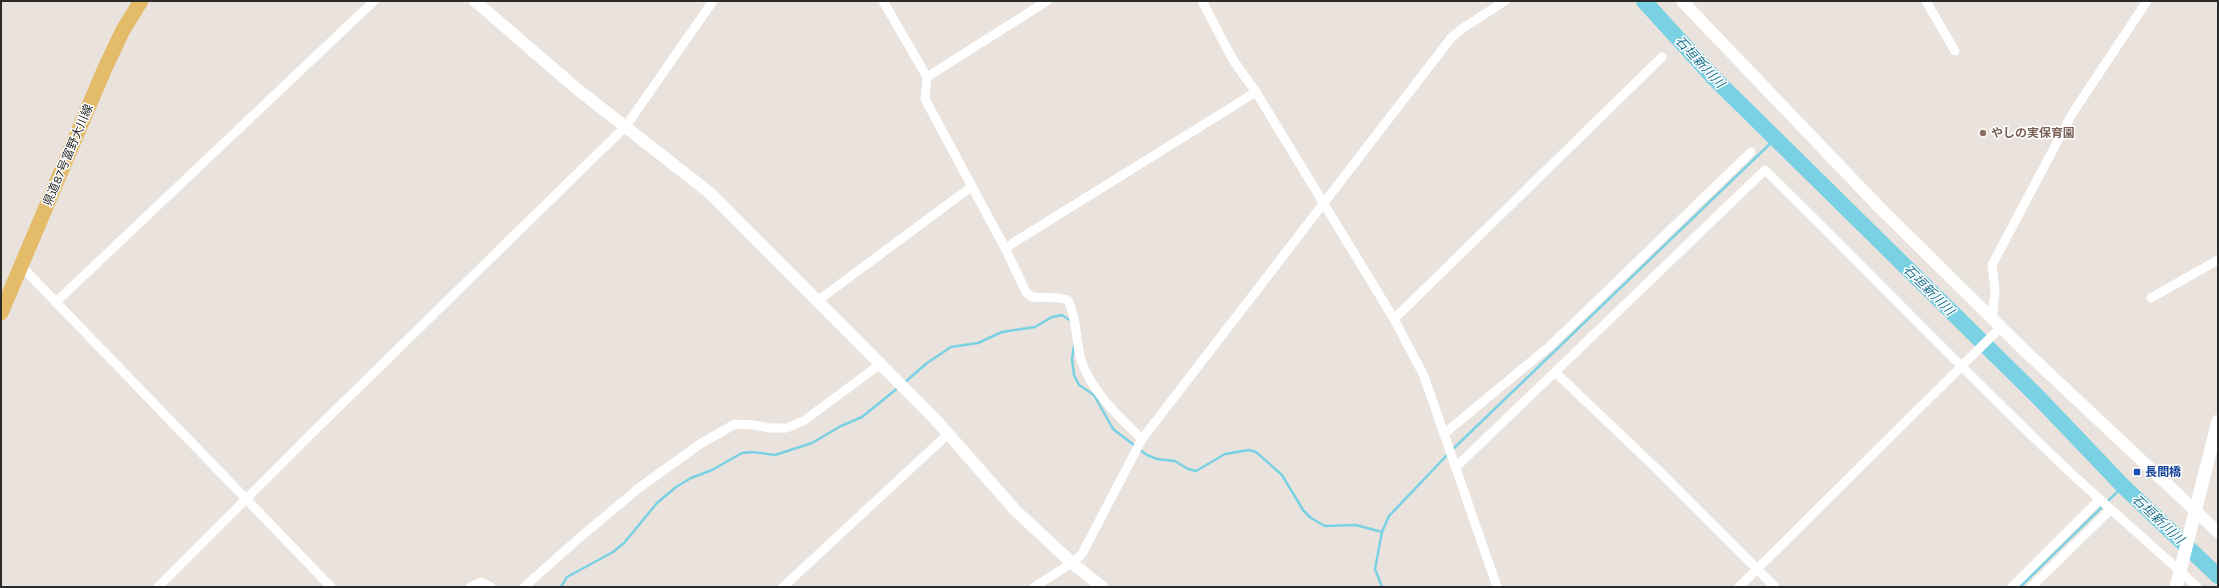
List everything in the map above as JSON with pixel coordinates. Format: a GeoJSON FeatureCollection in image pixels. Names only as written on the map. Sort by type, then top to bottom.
{"type":"FeatureCollection","features":[{"type":"Feature","properties":{"kind":"main road","name":"県道87号富野大川線"},"geometry":{"type":"LineString","coordinates":[[1,313],[22,267],[105,68],[123,30],[141,1]]}},
{"type":"Feature","properties":{"kind":"main road"},"geometry":{"type":"LineString","coordinates":[[2176,587],[2192,522],[2216,441],[2218,421]]}},
{"type":"Feature","properties":{"kind":"street"},"geometry":{"type":"LineString","coordinates":[[56,300],[374,1]]}},
{"type":"Feature","properties":{"kind":"street"},"geometry":{"type":"LineString","coordinates":[[475,1],[577,89],[710,193],[948,434],[1016,511],[1072,563],[1102,587]]}},
{"type":"Feature","properties":{"kind":"street"},"geometry":{"type":"LineString","coordinates":[[158,587],[626,126],[713,1]]}},
{"type":"Feature","properties":{"kind":"street"},"geometry":{"type":"LineString","coordinates":[[883,1],[927,77],[925,99],[1005,248],[1026,292],[1032,297],[1060,298],[1068,300],[1075,314],[1081,359],[1090,380],[1100,395],[1142,439]]}},
{"type":"Feature","properties":{"kind":"street"},"geometry":{"type":"LineString","coordinates":[[927,77],[1048,1]]}},
{"type":"Feature","properties":{"kind":"street"},"geometry":{"type":"LineString","coordinates":[[1202,1],[1233,60],[1256,92],[1394,319],[1424,376],[1445,433],[1497,587]]}},
{"type":"Feature","properties":{"kind":"street"},"geometry":{"type":"LineString","coordinates":[[1034,587],[1072,563],[1082,554],[1142,439],[1451,38],[1463,28],[1505,1]]}},
{"type":"Feature","properties":{"kind":"street"},"geometry":{"type":"LineString","coordinates":[[1682,1],[1879,207],[2001,327],[2196,508],[2218,532]]}},
{"type":"Feature","properties":{"kind":"street"},"geometry":{"type":"LineString","coordinates":[[1926,1],[1955,51]]}},
{"type":"Feature","properties":{"kind":"street"},"geometry":{"type":"LineString","coordinates":[[1992,318],[1995,291],[1992,265],[2072,114],[2147,1]]}},
{"type":"Feature","properties":{"kind":"street"},"geometry":{"type":"LineString","coordinates":[[1394,319],[1662,57]]}},
{"type":"Feature","properties":{"kind":"street"},"geometry":{"type":"LineString","coordinates":[[1005,248],[1256,92]]}},
{"type":"Feature","properties":{"kind":"street"},"geometry":{"type":"LineString","coordinates":[[1445,433],[1550,346],[1751,152]]}},
{"type":"Feature","properties":{"kind":"street"},"geometry":{"type":"LineString","coordinates":[[1456,467],[1765,170],[1880,283],[1961,367],[2110,510],[2197,587]]}},
{"type":"Feature","properties":{"kind":"street"},"geometry":{"type":"LineString","coordinates":[[816,302],[971,187]]}},
{"type":"Feature","properties":{"kind":"street"},"geometry":{"type":"LineString","coordinates":[[2151,298],[2218,260]]}},
{"type":"Feature","properties":{"kind":"street"},"geometry":{"type":"LineString","coordinates":[[22,267],[56,300],[331,587]]}},
{"type":"Feature","properties":{"kind":"street"},"geometry":{"type":"LineString","coordinates":[[1739,587],[1961,367],[1968,358],[2001,327]]}},
{"type":"Feature","properties":{"kind":"street"},"geometry":{"type":"LineString","coordinates":[[524,587],[639,488],[706,440],[735,424],[752,424],[771,428],[787,428],[805,420],[879,365]]}},
{"type":"Feature","properties":{"kind":"street"},"geometry":{"type":"LineString","coordinates":[[1555,372],[1659,471],[1775,587]]}},
{"type":"Feature","properties":{"kind":"street"},"geometry":{"type":"LineString","coordinates":[[784,587],[948,434]]}},
{"type":"Feature","properties":{"kind":"street"},"geometry":{"type":"LineString","coordinates":[[2012,587],[2100,499]]}},
{"type":"Feature","properties":{"kind":"street"},"geometry":{"type":"LineString","coordinates":[[2031,587],[2110,510]]}},
{"type":"Feature","properties":{"kind":"street"},"geometry":{"type":"LineString","coordinates":[[470,587],[481,582],[491,587]]}},
{"type":"Feature","properties":{"kind":"waterway","name":"石垣新川川"},"geometry":{"type":"LineString","coordinates":[[1644,1],[1714,78],[2039,398],[2123,486],[2218,576]]}},
{"type":"Feature","properties":{"kind":"waterway"},"geometry":{"type":"LineString","coordinates":[[1452,450],[1775,139]]}},
{"type":"Feature","properties":{"kind":"waterway"},"geometry":{"type":"LineString","coordinates":[[904,383],[927,363],[951,347],[978,343],[1002,332],[1035,327],[1052,317],[1062,315],[1071,321]]}},
{"type":"Feature","properties":{"kind":"waterway"},"geometry":{"type":"LineString","coordinates":[[1074,346],[1072,359],[1074,375],[1079,385],[1094,395],[1113,429],[1147,455],[1157,459],[1175,461],[1188,469],[1196,471],[1225,454],[1249,450],[1256,452],[1282,475],[1303,510],[1311,518],[1325,526],[1356,525],[1382,532]]}},
{"type":"Feature","properties":{"kind":"waterway"},"geometry":{"type":"LineString","coordinates":[[561,587],[567,577],[613,552],[624,543],[657,503],[676,487],[691,478],[712,470],[742,453],[752,452],[775,455],[812,443],[841,426],[862,417],[899,387]]}},
{"type":"Feature","properties":{"kind":"waterway"},"geometry":{"type":"LineString","coordinates":[[1382,587],[1375,569],[1382,532],[1389,516],[1449,453]]}},
{"type":"Feature","properties":{"kind":"waterway"},"geometry":{"type":"LineString","coordinates":[[2108,501],[2123,486]]}},
{"type":"Feature","properties":{"kind":"waterway"},"geometry":{"type":"LineString","coordinates":[[2020,587],[2102,507]]}},
{"type":"Feature","properties":{"kind":"place","name":"やしの実保育園"},"geometry":{"type":"Point","coordinates":[1983,133]}},
{"type":"Feature","properties":{"kind":"place","name":"長間橋"},"geometry":{"type":"Point","coordinates":[2137,472]}}]}
